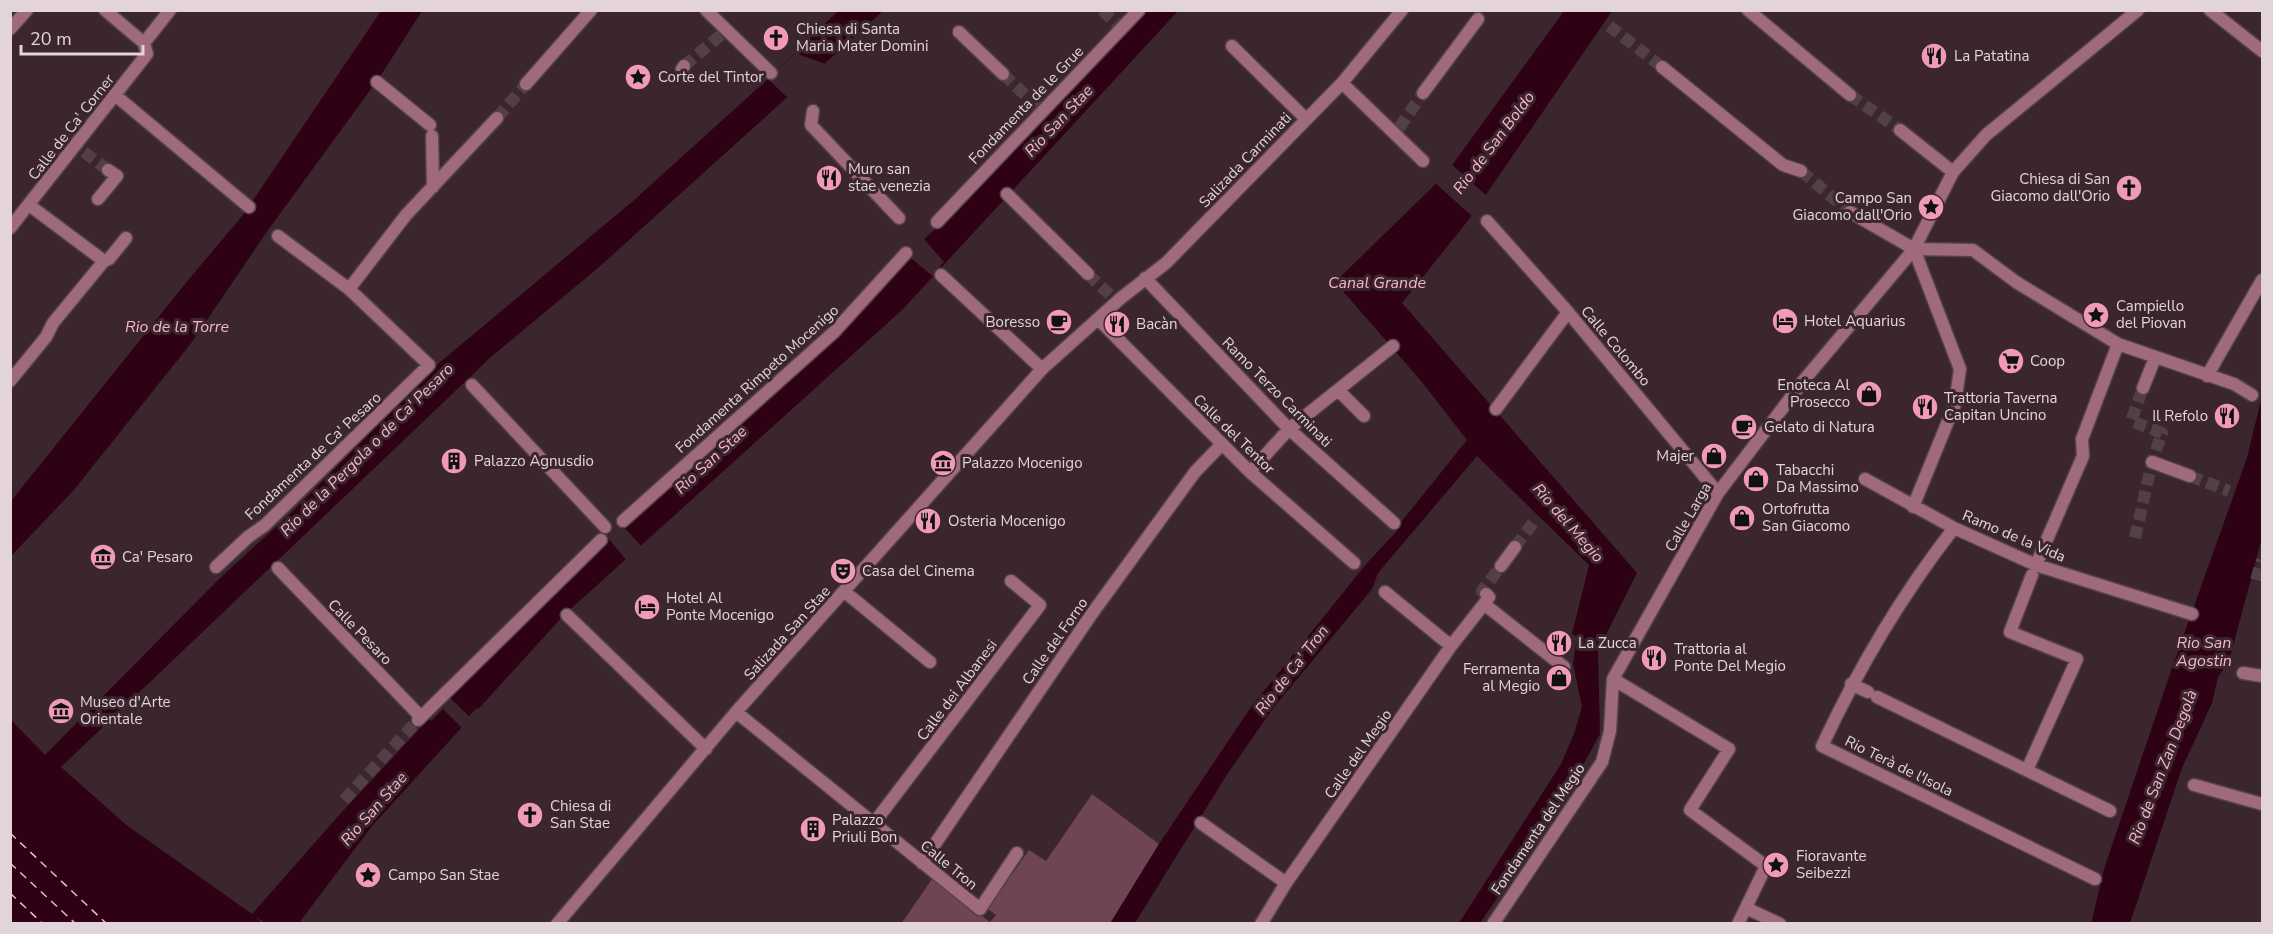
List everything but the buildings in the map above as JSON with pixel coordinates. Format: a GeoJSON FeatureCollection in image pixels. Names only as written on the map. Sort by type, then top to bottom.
{"type":"FeatureCollection","features":[{"type":"Feature","properties":{"kind":"street"},"geometry":{"type":"LineString","coordinates":[[10,29],[27,10]]}},
{"type":"Feature","properties":{"kind":"street"},"geometry":{"type":"LineString","coordinates":[[105,10],[144,43],[170,10]]}},
{"type":"Feature","properties":{"kind":"street"},"geometry":{"type":"LineString","coordinates":[[526,84],[591,10]]}},
{"type":"Feature","properties":{"kind":"street"},"geometry":{"type":"LineString","coordinates":[[706,10],[724,32],[771,73]]}},
{"type":"Feature","properties":{"kind":"street","name":"Fondamenta de le Grue"},"geometry":{"type":"LineString","coordinates":[[937,222],[1040,109],[1119,27],[1139,10]]}},
{"type":"Feature","properties":{"kind":"street","name":"Salizada Carminati"},"geometry":{"type":"LineString","coordinates":[[1099,320],[1114,299],[1166,263],[1342,83],[1402,10]]}},
{"type":"Feature","properties":{"kind":"street"},"geometry":{"type":"LineString","coordinates":[[1748,10],[1850,94]]}},
{"type":"Feature","properties":{"kind":"street"},"geometry":{"type":"LineString","coordinates":[[1913,507],[1955,404],[1960,369],[1914,249],[1953,172],[1986,135],[2138,10]]}},
{"type":"Feature","properties":{"kind":"street"},"geometry":{"type":"LineString","coordinates":[[2210,10],[2262,51]]}},
{"type":"Feature","properties":{"kind":"street"},"geometry":{"type":"LineString","coordinates":[[1424,93],[1478,19]]}},
{"type":"Feature","properties":{"kind":"street"},"geometry":{"type":"LineString","coordinates":[[959,32],[1003,74]]}},
{"type":"Feature","properties":{"kind":"street","name":"Calle de Ca' Corner"},"geometry":{"type":"LineString","coordinates":[[10,228],[80,148],[115,95],[147,54],[144,43]]}},
{"type":"Feature","properties":{"kind":"street"},"geometry":{"type":"LineString","coordinates":[[1232,46],[1306,119]]}},
{"type":"Feature","properties":{"kind":"street"},"geometry":{"type":"LineString","coordinates":[[1662,67],[1783,165],[1801,171]]}},
{"type":"Feature","properties":{"kind":"street"},"geometry":{"type":"LineString","coordinates":[[377,82],[431,130],[433,187]]}},
{"type":"Feature","properties":{"kind":"street"},"geometry":{"type":"LineString","coordinates":[[1342,83],[1397,130],[1423,161]]}},
{"type":"Feature","properties":{"kind":"street"},"geometry":{"type":"LineString","coordinates":[[115,95],[249,207]]}},
{"type":"Feature","properties":{"kind":"street"},"geometry":{"type":"LineString","coordinates":[[813,111],[812,125],[899,218]]}},
{"type":"Feature","properties":{"kind":"street"},"geometry":{"type":"LineString","coordinates":[[278,236],[349,289],[405,215],[497,118]]}},
{"type":"Feature","properties":{"kind":"street"},"geometry":{"type":"LineString","coordinates":[[1900,130],[1953,172]]}},
{"type":"Feature","properties":{"kind":"street"},"geometry":{"type":"LineString","coordinates":[[98,199],[117,176],[108,170]]}},
{"type":"Feature","properties":{"kind":"street"},"geometry":{"type":"LineString","coordinates":[[1007,194],[1088,274]]}},
{"type":"Feature","properties":{"kind":"street"},"geometry":{"type":"LineString","coordinates":[[29,205],[104,261]]}},
{"type":"Feature","properties":{"kind":"street"},"geometry":{"type":"LineString","coordinates":[[1850,212],[1914,249],[1973,250],[2016,282],[2118,344],[2234,384],[2252,394]]}},
{"type":"Feature","properties":{"kind":"street","name":"Calle Colombo"},"geometry":{"type":"LineString","coordinates":[[1487,221],[1568,312],[1718,493]]}},
{"type":"Feature","properties":{"kind":"street"},"geometry":{"type":"LineString","coordinates":[[10,381],[46,337],[53,323],[126,238]]}},
{"type":"Feature","properties":{"kind":"street","name":"Calle Larga"},"geometry":{"type":"LineString","coordinates":[[1613,679],[1718,493],[1804,380],[1914,249]]}},
{"type":"Feature","properties":{"kind":"street","name":"Fondamenta Rimpeto Mocenigo"},"geometry":{"type":"LineString","coordinates":[[622,520],[834,332],[906,253]]}},
{"type":"Feature","properties":{"kind":"street"},"geometry":{"type":"LineString","coordinates":[[941,275],[1042,369]]}},
{"type":"Feature","properties":{"kind":"street","name":"Ramo Terzo Carminati"},"geometry":{"type":"LineString","coordinates":[[1145,278],[1289,429],[1394,523]]}},
{"type":"Feature","properties":{"kind":"street"},"geometry":{"type":"LineString","coordinates":[[2207,376],[2262,280]]}},
{"type":"Feature","properties":{"kind":"street","name":"Fondamenta de Ca' Pesaro"},"geometry":{"type":"LineString","coordinates":[[216,567],[265,525],[429,365],[349,289]]}},
{"type":"Feature","properties":{"kind":"street"},"geometry":{"type":"LineString","coordinates":[[1496,409],[1568,312]]}},
{"type":"Feature","properties":{"kind":"street","name":"Salizada San Stae"},"geometry":{"type":"LineString","coordinates":[[557,924],[736,712],[1042,369],[1099,320]]}},
{"type":"Feature","properties":{"kind":"street","name":"Calle del Tentor"},"geometry":{"type":"LineString","coordinates":[[1099,320],[1250,472],[1354,563]]}},
{"type":"Feature","properties":{"kind":"street"},"geometry":{"type":"LineString","coordinates":[[2027,771],[2077,659],[2010,632],[2083,456],[2082,439],[2118,344]]}},
{"type":"Feature","properties":{"kind":"street"},"geometry":{"type":"LineString","coordinates":[[1250,472],[1289,429],[1392,346]]}},
{"type":"Feature","properties":{"kind":"street"},"geometry":{"type":"LineString","coordinates":[[2143,388],[2155,358]]}},
{"type":"Feature","properties":{"kind":"street"},"geometry":{"type":"LineString","coordinates":[[472,386],[604,527]]}},
{"type":"Feature","properties":{"kind":"street"},"geometry":{"type":"LineString","coordinates":[[1339,391],[1364,416]]}},
{"type":"Feature","properties":{"kind":"street","name":"Calle del Forno"},"geometry":{"type":"LineString","coordinates":[[922,863],[1091,615],[1195,472],[1222,444]]}},
{"type":"Feature","properties":{"kind":"street"},"geometry":{"type":"LineString","coordinates":[[2152,462],[2190,476]]}},
{"type":"Feature","properties":{"kind":"street","name":"Ramo de la Vida"},"geometry":{"type":"LineString","coordinates":[[1865,479],[1913,507],[2034,570],[2192,614]]}},
{"type":"Feature","properties":{"kind":"street","name":"Rio Terà de l'Isola"},"geometry":{"type":"LineString","coordinates":[[1954,528],[1919,572],[1851,684],[1822,746],[2095,879]]}},
{"type":"Feature","properties":{"kind":"street","name":"Calle Pesaro"},"geometry":{"type":"LineString","coordinates":[[278,568],[422,716],[601,540]]}},
{"type":"Feature","properties":{"kind":"street"},"geometry":{"type":"LineString","coordinates":[[1501,566],[1515,547]]}},
{"type":"Feature","properties":{"kind":"street","name":"Calle dei Albanesi"},"geometry":{"type":"LineString","coordinates":[[874,823],[1040,605],[1011,581]]}},
{"type":"Feature","properties":{"kind":"street"},"geometry":{"type":"LineString","coordinates":[[845,592],[930,662]]}},
{"type":"Feature","properties":{"kind":"street"},"geometry":{"type":"LineString","coordinates":[[1385,592],[1451,646]]}},
{"type":"Feature","properties":{"kind":"street","name":"Calle del Megio"},"geometry":{"type":"LineString","coordinates":[[1261,924],[1286,883],[1485,599],[1564,667]]}},
{"type":"Feature","properties":{"kind":"street"},"geometry":{"type":"LineString","coordinates":[[567,615],[706,749]]}},
{"type":"Feature","properties":{"kind":"street"},"geometry":{"type":"LineString","coordinates":[[2243,673],[2262,676]]}},
{"type":"Feature","properties":{"kind":"street"},"geometry":{"type":"LineString","coordinates":[[1613,679],[1729,749],[1690,810],[1766,866],[1738,924]]}},
{"type":"Feature","properties":{"kind":"street","name":"Fondamenta del Megio"},"geometry":{"type":"LineString","coordinates":[[1493,924],[1602,762],[1610,731],[1613,679]]}},
{"type":"Feature","properties":{"kind":"street"},"geometry":{"type":"LineString","coordinates":[[1851,684],[2110,811]]}},
{"type":"Feature","properties":{"kind":"street","name":"Calle Tron"},"geometry":{"type":"LineString","coordinates":[[736,712],[980,909],[1017,853]]}},
{"type":"Feature","properties":{"kind":"street"},"geometry":{"type":"LineString","coordinates":[[2194,785],[2262,804]]}},
{"type":"Feature","properties":{"kind":"street"},"geometry":{"type":"LineString","coordinates":[[1201,824],[1286,883]]}},
{"type":"Feature","properties":{"kind":"street"},"geometry":{"type":"LineString","coordinates":[[1746,908],[1780,924]]}},
{"type":"Feature","properties":{"kind":"shaded area"},"geometry":{"type":"Polygon","coordinates":[[[1092,794],[1159,844],[1110,923],[901,924],[932,879],[990,922],[996,915],[988,909],[1029,850],[1046,861],[1092,794]]]}},
{"type":"Feature","properties":{"kind":"water","name":"Rio de la Torre"},"geometry":{"type":"Polygon","coordinates":[[[381,11],[422,11],[379,78],[266,233],[192,342],[73,491],[11,556],[11,501],[243,215],[381,11]]]}},
{"type":"Feature","properties":{"kind":"water"},"geometry":{"type":"Polygon","coordinates":[[[838,11],[883,11],[598,268],[492,356],[61,767],[125,824],[252,914],[341,813],[467,678],[609,539],[908,256],[1145,11],[1178,11],[903,309],[564,615],[372,826],[299,923],[265,923],[256,917],[261,923],[11,923],[10,719],[45,755],[218,580],[288,516],[439,363],[633,201],[768,79],[838,11]]]}},
{"type":"Feature","properties":{"kind":"water","name":"Canal Grande"},"geometry":{"type":"Polygon","coordinates":[[[1564,11],[1612,11],[1470,218],[1402,303],[1637,573],[1598,651],[1600,734],[1561,805],[1480,923],[1459,923],[1561,764],[1574,734],[1582,707],[1573,664],[1577,637],[1572,634],[1589,565],[1477,456],[1378,573],[1372,589],[1274,707],[1228,773],[1135,923],[1110,924],[1159,844],[1251,707],[1367,563],[1397,531],[1402,521],[1467,440],[1422,382],[1335,282],[1445,175],[1564,11]]]}},
{"type":"Feature","properties":{"kind":"water","name":"Rio San Agostin"},"geometry":{"type":"Polygon","coordinates":[[[2262,396],[2262,538],[2229,661],[2218,677],[2212,703],[2182,768],[2130,923],[2091,924],[2104,869],[2172,668],[2247,458],[2262,396]]]}},
{"type":"Feature","properties":{"kind":"pier"},"geometry":{"type":"Polygon","coordinates":[[[795,53],[825,64],[790,100],[768,79],[795,53]]]}},
{"type":"Feature","properties":{"kind":"pier"},"geometry":{"type":"Polygon","coordinates":[[[1451,164],[1488,197],[1474,218],[1434,182],[1451,164]]]}},
{"type":"Feature","properties":{"kind":"pier"},"geometry":{"type":"Polygon","coordinates":[[[938,222],[940,225],[924,239],[944,262],[940,266],[943,269],[935,278],[906,254],[938,222]]]}},
{"type":"Feature","properties":{"kind":"pier"},"geometry":{"type":"Polygon","coordinates":[[[624,522],[623,526],[642,547],[627,561],[609,539],[604,543],[602,541],[624,522]]]}},
{"type":"Feature","properties":{"kind":"pier"},"geometry":{"type":"Polygon","coordinates":[[[447,695],[469,716],[477,708],[480,710],[463,729],[443,709],[431,721],[427,717],[447,695]]]}},
{"type":"Feature","properties":{"kind":"ferry route"},"geometry":{"type":"LineString","coordinates":[[10,833],[107,924]]}},
{"type":"Feature","properties":{"kind":"ferry route"},"geometry":{"type":"LineString","coordinates":[[10,863],[76,924]]}},
{"type":"Feature","properties":{"kind":"ferry route"},"geometry":{"type":"LineString","coordinates":[[10,893],[43,924]]}},
{"type":"Feature","properties":{"kind":"tunnel"},"geometry":{"type":"LineString","coordinates":[[1102,10],[1118,25]]}},
{"type":"Feature","properties":{"kind":"tunnel"},"geometry":{"type":"LineString","coordinates":[[1609,26],[1662,67]]}},
{"type":"Feature","properties":{"kind":"tunnel"},"geometry":{"type":"LineString","coordinates":[[684,66],[722,34]]}},
{"type":"Feature","properties":{"kind":"tunnel"},"geometry":{"type":"LineString","coordinates":[[1003,74],[1038,107]]}},
{"type":"Feature","properties":{"kind":"tunnel"},"geometry":{"type":"LineString","coordinates":[[497,118],[526,84]]}},
{"type":"Feature","properties":{"kind":"tunnel"},"geometry":{"type":"LineString","coordinates":[[1399,128],[1423,93]]}},
{"type":"Feature","properties":{"kind":"tunnel"},"geometry":{"type":"LineString","coordinates":[[1850,95],[1900,130]]}},
{"type":"Feature","properties":{"kind":"tunnel"},"geometry":{"type":"LineString","coordinates":[[84,152],[108,170]]}},
{"type":"Feature","properties":{"kind":"tunnel"},"geometry":{"type":"LineString","coordinates":[[1801,171],[1850,212]]}},
{"type":"Feature","properties":{"kind":"tunnel"},"geometry":{"type":"LineString","coordinates":[[1088,274],[1111,296]]}},
{"type":"Feature","properties":{"kind":"tunnel"},"geometry":{"type":"LineString","coordinates":[[2135,538],[2152,462],[2162,433],[2131,421],[2143,388]]}},
{"type":"Feature","properties":{"kind":"tunnel"},"geometry":{"type":"LineString","coordinates":[[2190,476],[2229,491]]}},
{"type":"Feature","properties":{"kind":"tunnel"},"geometry":{"type":"LineString","coordinates":[[1515,547],[1533,523]]}},
{"type":"Feature","properties":{"kind":"tunnel"},"geometry":{"type":"LineString","coordinates":[[2256,580],[2262,560]]}},
{"type":"Feature","properties":{"kind":"tunnel"},"geometry":{"type":"LineString","coordinates":[[1486,594],[1482,591],[1501,566]]}},
{"type":"Feature","properties":{"kind":"tunnel"},"geometry":{"type":"LineString","coordinates":[[344,800],[418,720]]}},
{"type":"Feature","properties":{"kind":"place","name":"Chiesa di Santa Maria Mater Domini"},"geometry":{"type":"Point","coordinates":[776,38]}},
{"type":"Feature","properties":{"kind":"place","name":"La Patatina"},"geometry":{"type":"Point","coordinates":[1934,56]}},
{"type":"Feature","properties":{"kind":"place","name":"Corte del Tintor"},"geometry":{"type":"Point","coordinates":[638,77]}},
{"type":"Feature","properties":{"kind":"place","name":"Muro san stae venezia"},"geometry":{"type":"Point","coordinates":[829,178]}},
{"type":"Feature","properties":{"kind":"place","name":"Chiesa di San Giacomo dall'Orio"},"geometry":{"type":"Point","coordinates":[2129,188]}},
{"type":"Feature","properties":{"kind":"place","name":"Campo San Giacomo dall'Orio"},"geometry":{"type":"Point","coordinates":[1931,207]}},
{"type":"Feature","properties":{"kind":"place","name":"Campiello del Piovan"},"geometry":{"type":"Point","coordinates":[2096,315]}},
{"type":"Feature","properties":{"kind":"place","name":"Hotel Aquarius"},"geometry":{"type":"Point","coordinates":[1785,321]}},
{"type":"Feature","properties":{"kind":"place","name":"Boresso"},"geometry":{"type":"Point","coordinates":[1059,322]}},
{"type":"Feature","properties":{"kind":"place","name":"Bacàn"},"geometry":{"type":"Point","coordinates":[1117,324]}},
{"type":"Feature","properties":{"kind":"place","name":"Coop"},"geometry":{"type":"Point","coordinates":[2011,361]}},
{"type":"Feature","properties":{"kind":"place","name":"Enoteca Al Prosecco"},"geometry":{"type":"Point","coordinates":[1869,394]}},
{"type":"Feature","properties":{"kind":"place","name":"Trattoria Taverna Capitan Uncino"},"geometry":{"type":"Point","coordinates":[1925,407]}},
{"type":"Feature","properties":{"kind":"place","name":"Il Refolo"},"geometry":{"type":"Point","coordinates":[2227,416]}},
{"type":"Feature","properties":{"kind":"place","name":"Gelato di Natura"},"geometry":{"type":"Point","coordinates":[1744,427]}},
{"type":"Feature","properties":{"kind":"place","name":"Majer"},"geometry":{"type":"Point","coordinates":[1714,456]}},
{"type":"Feature","properties":{"kind":"place","name":"Palazzo Agnusdio"},"geometry":{"type":"Point","coordinates":[454,461]}},
{"type":"Feature","properties":{"kind":"place","name":"Palazzo Mocenigo"},"geometry":{"type":"Point","coordinates":[943,463]}},
{"type":"Feature","properties":{"kind":"place","name":"Tabacchi Da Massimo"},"geometry":{"type":"Point","coordinates":[1756,479]}},
{"type":"Feature","properties":{"kind":"place","name":"Ortofrutta San Giacomo"},"geometry":{"type":"Point","coordinates":[1742,518]}},
{"type":"Feature","properties":{"kind":"place","name":"Osteria Mocenigo"},"geometry":{"type":"Point","coordinates":[928,521]}},
{"type":"Feature","properties":{"kind":"place","name":"Ca' Pesaro"},"geometry":{"type":"Point","coordinates":[103,557]}},
{"type":"Feature","properties":{"kind":"place","name":"Casa del Cinema"},"geometry":{"type":"Point","coordinates":[843,571]}},
{"type":"Feature","properties":{"kind":"place","name":"Hotel Al Ponte Mocenigo"},"geometry":{"type":"Point","coordinates":[647,607]}},
{"type":"Feature","properties":{"kind":"place","name":"La Zucca"},"geometry":{"type":"Point","coordinates":[1559,643]}},
{"type":"Feature","properties":{"kind":"place","name":"Trattoria al Ponte Del Megio"},"geometry":{"type":"Point","coordinates":[1654,658]}},
{"type":"Feature","properties":{"kind":"place","name":"Ferramenta al Megio"},"geometry":{"type":"Point","coordinates":[1559,678]}},
{"type":"Feature","properties":{"kind":"place","name":"Museo d'Arte Orientale"},"geometry":{"type":"Point","coordinates":[61,711]}},
{"type":"Feature","properties":{"kind":"place","name":"Chiesa di San Stae"},"geometry":{"type":"Point","coordinates":[530,815]}},
{"type":"Feature","properties":{"kind":"place","name":"Palazzo Priuli Bon"},"geometry":{"type":"Point","coordinates":[813,829]}},
{"type":"Feature","properties":{"kind":"place","name":"Fioravante Seibezzi"},"geometry":{"type":"Point","coordinates":[1776,865]}},
{"type":"Feature","properties":{"kind":"place","name":"Campo San Stae"},"geometry":{"type":"Point","coordinates":[368,875]}},
{"type":"Feature","properties":{"kind":"water label","name":"Rio San Stae"},"geometry":{"type":"Point","coordinates":[1059,121]}},
{"type":"Feature","properties":{"kind":"water label","name":"Rio de San Boldo"},"geometry":{"type":"Point","coordinates":[1494,143]}},
{"type":"Feature","properties":{"kind":"water label","name":"Rio de la Pergola o de Ca' Pesaro"},"geometry":{"type":"Point","coordinates":[367,450]}},
{"type":"Feature","properties":{"kind":"water label","name":"Rio San Stae"},"geometry":{"type":"Point","coordinates":[711,460]}},
{"type":"Feature","properties":{"kind":"water label","name":"Rio del Megio"},"geometry":{"type":"Point","coordinates":[1568,523]}},
{"type":"Feature","properties":{"kind":"water label","name":"Rio de Ca' Tron"},"geometry":{"type":"Point","coordinates":[1292,670]}},
{"type":"Feature","properties":{"kind":"water label","name":"Rio de San Zan Degolà"},"geometry":{"type":"Point","coordinates":[2163,767]}},
{"type":"Feature","properties":{"kind":"water label","name":"Rio San Stae"},"geometry":{"type":"Point","coordinates":[374,809]}}]}
